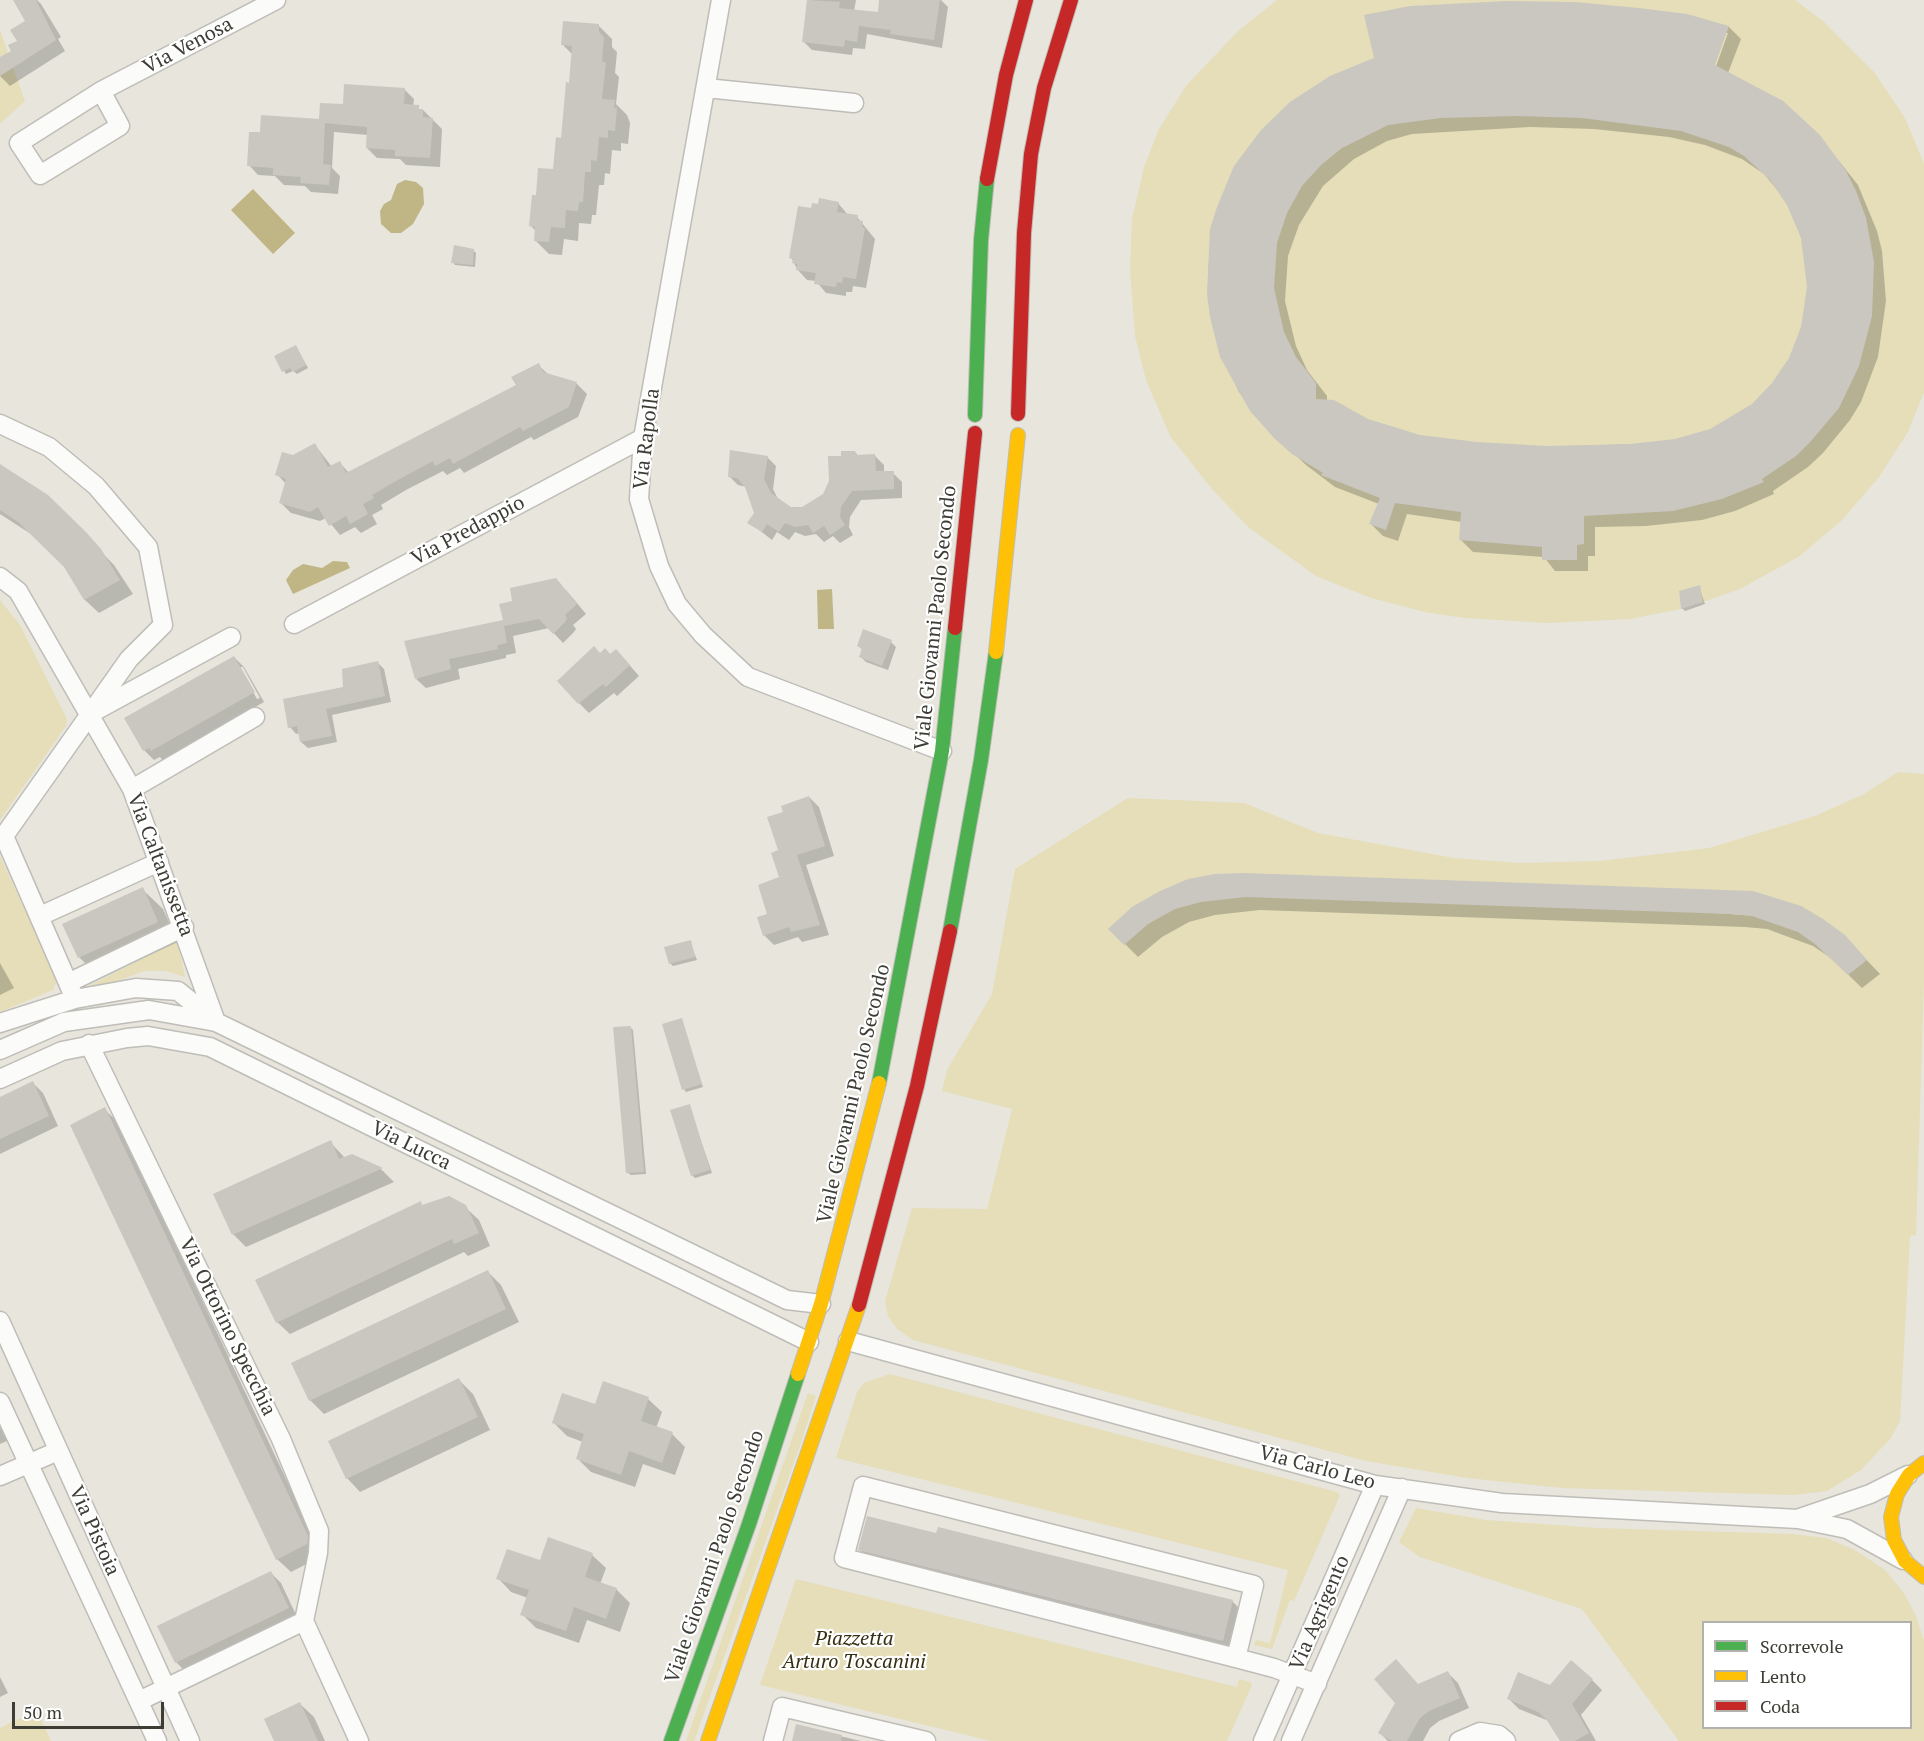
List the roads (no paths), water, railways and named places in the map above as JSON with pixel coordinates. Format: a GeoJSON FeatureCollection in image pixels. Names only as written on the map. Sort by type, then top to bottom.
{"type":"FeatureCollection","features":[{"type":"Feature","properties":{"kind":"main road","name":"Viale Giovanni Paolo Secondo"},"geometry":{"type":"LineString","coordinates":[[671,1741],[749,1524],[821,1304],[886,1055],[946,752],[975,433],[981,240],[989,156],[1006,75],[1026,0]]}},
{"type":"Feature","properties":{"kind":"main road"},"geometry":{"type":"LineString","coordinates":[[708,1741],[848,1341],[879,1236],[917,1086],[944,962],[976,759],[994,668],[1020,428],[1018,414],[1024,233],[1032,154],[1044,88],[1071,0]]}},
{"type":"Feature","properties":{"kind":"main road"},"geometry":{"type":"LineString","coordinates":[[975,415],[979,409],[992,401]]}},
{"type":"Feature","properties":{"kind":"main road"},"geometry":{"type":"LineString","coordinates":[[1007,403],[1018,414]]}},
{"type":"Feature","properties":{"kind":"main road"},"geometry":{"type":"LineString","coordinates":[[975,433],[984,444],[996,448],[1007,446],[1018,435]]}},
{"type":"Feature","properties":{"kind":"main road"},"geometry":{"type":"LineString","coordinates":[[1923,1579],[1905,1561],[1894,1540],[1892,1517],[1897,1494],[1909,1475],[1924,1463]]}},
{"type":"Feature","properties":{"kind":"street","name":"Via Venosa"},"geometry":{"type":"LineString","coordinates":[[101,91],[120,126],[40,175],[19,143],[101,91],[276,0]]}},
{"type":"Feature","properties":{"kind":"street","name":"Via Rapolla"},"geometry":{"type":"LineString","coordinates":[[721,0],[643,438],[639,499],[659,566],[677,604],[703,635],[748,677],[946,752]]}},
{"type":"Feature","properties":{"kind":"street"},"geometry":{"type":"LineString","coordinates":[[706,88],[854,103]]}},
{"type":"Feature","properties":{"kind":"street"},"geometry":{"type":"LineString","coordinates":[[0,424],[49,447],[72,466],[96,486],[148,547],[163,625],[129,659],[4,836],[71,991]]}},
{"type":"Feature","properties":{"kind":"street","name":"Via Predappio"},"geometry":{"type":"LineString","coordinates":[[294,624],[643,438]]}},
{"type":"Feature","properties":{"kind":"street","name":"Via Caltanissetta"},"geometry":{"type":"LineString","coordinates":[[0,577],[18,591],[132,789],[184,927],[216,1022]]}},
{"type":"Feature","properties":{"kind":"street"},"geometry":{"type":"LineString","coordinates":[[89,714],[231,637]]}},
{"type":"Feature","properties":{"kind":"street"},"geometry":{"type":"LineString","coordinates":[[132,789],[255,717]]}},
{"type":"Feature","properties":{"kind":"street"},"geometry":{"type":"LineString","coordinates":[[40,916],[159,862]]}},
{"type":"Feature","properties":{"kind":"street","name":"Via Lucca"},"geometry":{"type":"LineString","coordinates":[[0,1023],[71,991],[184,927]]}},
{"type":"Feature","properties":{"kind":"street","name":"Via Lucca"},"geometry":{"type":"LineString","coordinates":[[71,991],[136,988],[178,991],[216,1022],[787,1300],[821,1304]]}},
{"type":"Feature","properties":{"kind":"street","name":"Via Lucca"},"geometry":{"type":"LineString","coordinates":[[0,1050],[64,1022],[149,1010],[216,1022]]}},
{"type":"Feature","properties":{"kind":"street"},"geometry":{"type":"LineString","coordinates":[[210,1047],[216,1022]]}},
{"type":"Feature","properties":{"kind":"street","name":"Via Lucca"},"geometry":{"type":"LineString","coordinates":[[0,1079],[62,1051],[89,1044],[148,1036],[210,1047],[809,1342]]}},
{"type":"Feature","properties":{"kind":"street","name":"Via Ottorino Specchia"},"geometry":{"type":"LineString","coordinates":[[89,1044],[276,1428],[319,1531],[318,1553],[304,1621]]}},
{"type":"Feature","properties":{"kind":"street","name":"Via Pistoia"},"geometry":{"type":"LineString","coordinates":[[0,1320],[190,1741]]}},
{"type":"Feature","properties":{"kind":"street","name":"Via Carlo Leo"},"geometry":{"type":"LineString","coordinates":[[848,1341],[1375,1485],[1502,1503],[1798,1519],[1847,1529],[1905,1561]]}},
{"type":"Feature","properties":{"kind":"street","name":"Via Pistoia"},"geometry":{"type":"LineString","coordinates":[[0,1402],[157,1741]]}},
{"type":"Feature","properties":{"kind":"street"},"geometry":{"type":"LineString","coordinates":[[0,1476],[58,1450]]}},
{"type":"Feature","properties":{"kind":"street","name":"Via Carlo Leo"},"geometry":{"type":"LineString","coordinates":[[1798,1519],[1870,1494],[1909,1475]]}},
{"type":"Feature","properties":{"kind":"street","name":"Via Agrigento"},"geometry":{"type":"LineString","coordinates":[[1263,1741],[1375,1485]]}},
{"type":"Feature","properties":{"kind":"street"},"geometry":{"type":"LineString","coordinates":[[1236,1658],[1254,1585],[863,1486],[844,1558],[1236,1658],[1293,1674],[1317,1684]]}},
{"type":"Feature","properties":{"kind":"street","name":"Via Agrigento"},"geometry":{"type":"LineString","coordinates":[[1291,1741],[1402,1488]]}},
{"type":"Feature","properties":{"kind":"street"},"geometry":{"type":"LineString","coordinates":[[139,1701],[304,1621],[359,1741]]}},
{"type":"Feature","properties":{"kind":"street"},"geometry":{"type":"LineString","coordinates":[[773,1741],[782,1707],[926,1741]]}},
{"type":"Feature","properties":{"kind":"street"},"geometry":{"type":"LineString","coordinates":[[1459,1741],[1480,1732],[1499,1735],[1506,1741]]}},
{"type":"Feature","properties":{"kind":"park label","name":"Piazzetta Arturo Toscanini"},"geometry":{"type":"Point","coordinates":[854,1650]}}]}
